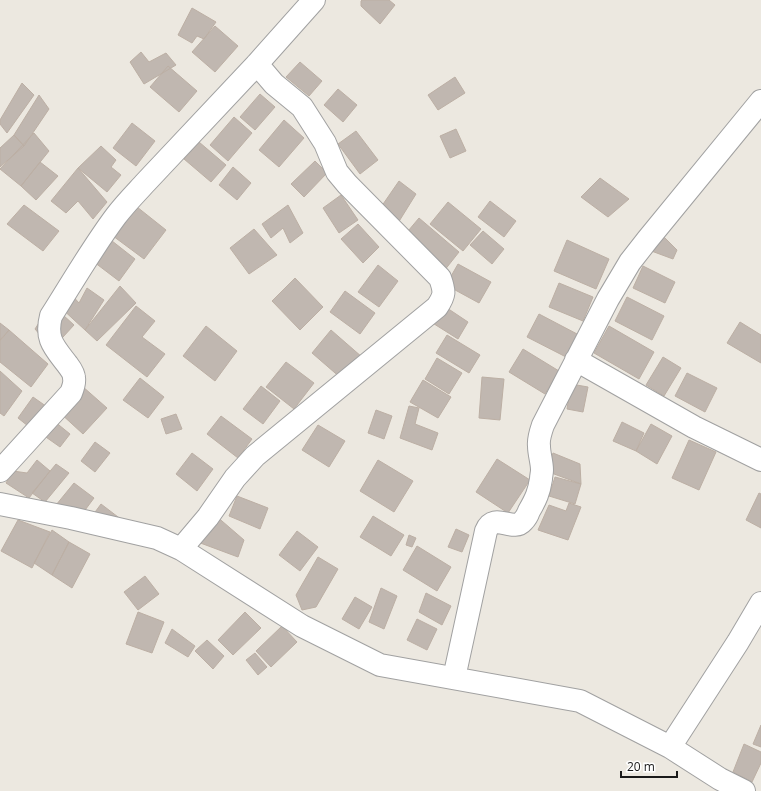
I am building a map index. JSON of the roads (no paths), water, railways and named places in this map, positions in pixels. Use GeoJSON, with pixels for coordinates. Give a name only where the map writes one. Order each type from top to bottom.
{"type":"FeatureCollection","features":[{"type":"Feature","properties":{"kind":"street"},"geometry":{"type":"LineString","coordinates":[[0,471],[71,393],[74,384],[74,377],[72,371],[53,345],[50,338],[49,322],[51,316],[94,248],[117,215],[142,186],[257,64],[314,0]]}},
{"type":"Feature","properties":{"kind":"street"},"geometry":{"type":"LineString","coordinates":[[181,549],[208,517],[235,478],[255,456],[437,307],[442,299],[444,290],[440,278],[337,172],[325,143],[302,107],[274,84],[257,64]]}},
{"type":"Feature","properties":{"kind":"street"},"geometry":{"type":"LineString","coordinates":[[454,678],[486,531],[490,524],[494,522],[515,524],[521,523],[535,500],[540,486],[542,470],[538,445],[540,434],[547,415],[608,298],[630,262],[761,102]]}},
{"type":"Feature","properties":{"kind":"street"},"geometry":{"type":"LineString","coordinates":[[576,360],[694,426],[761,460]]}},
{"type":"Feature","properties":{"kind":"street"},"geometry":{"type":"LineString","coordinates":[[0,504],[157,538],[181,549],[302,626],[380,665],[580,701],[670,747],[720,779],[744,791]]}},
{"type":"Feature","properties":{"kind":"street"},"geometry":{"type":"LineString","coordinates":[[670,747],[738,642],[761,603]]}}]}
